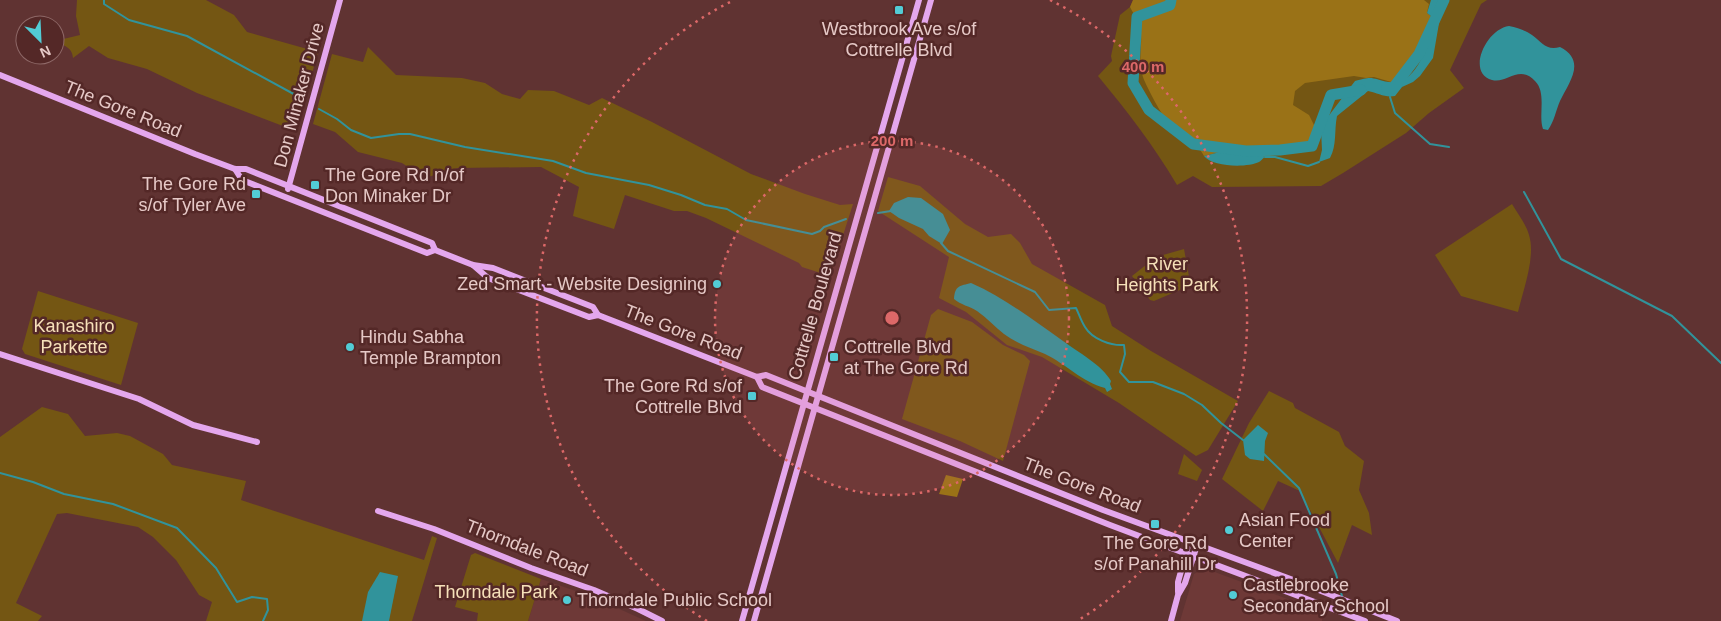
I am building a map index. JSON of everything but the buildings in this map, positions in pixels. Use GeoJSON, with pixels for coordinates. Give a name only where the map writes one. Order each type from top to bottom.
{"type":"FeatureCollection","features":[{"type":"Feature","properties":{"kind":"main road","name":"Don Minaker Drive"},"geometry":{"type":"LineString","coordinates":[[286,197],[340,0]]}},
{"type":"Feature","properties":{"kind":"main road","name":"Cottrelle Boulevard"},"geometry":{"type":"LineString","coordinates":[[742,621],[919,0]]}},
{"type":"Feature","properties":{"kind":"main road","name":"Cottrelle Boulevard"},"geometry":{"type":"LineString","coordinates":[[754,621],[931,0]]}},
{"type":"Feature","properties":{"kind":"main road","name":"The Gore Road"},"geometry":{"type":"LineString","coordinates":[[0,75],[235,169],[246,169],[432,243],[434,250]]}},
{"type":"Feature","properties":{"kind":"main road","name":"The Gore Road"},"geometry":{"type":"LineString","coordinates":[[235,169],[242,180],[427,253],[434,250],[473,265],[494,268],[593,307],[598,315],[757,377],[766,375],[1088,504],[1397,621]]}},
{"type":"Feature","properties":{"kind":"main road","name":"The Gore Road"},"geometry":{"type":"LineString","coordinates":[[473,265],[488,278],[589,318],[598,315]]}},
{"type":"Feature","properties":{"kind":"main road"},"geometry":{"type":"LineString","coordinates":[[0,354],[139,399],[192,424],[257,442]]}},
{"type":"Feature","properties":{"kind":"main road","name":"The Gore Road"},"geometry":{"type":"LineString","coordinates":[[757,377],[762,387],[1084,515],[1362,620]]}},
{"type":"Feature","properties":{"kind":"main road"},"geometry":{"type":"LineString","coordinates":[[975,472],[980,461]]}},
{"type":"Feature","properties":{"kind":"main road"},"geometry":{"type":"LineString","coordinates":[[1084,515],[1088,504]]}},
{"type":"Feature","properties":{"kind":"main road","name":"Thorndale Road"},"geometry":{"type":"LineString","coordinates":[[378,511],[594,590],[638,608],[662,621]]}},
{"type":"Feature","properties":{"kind":"main road"},"geometry":{"type":"LineString","coordinates":[[1171,621],[1188,542]]}},
{"type":"Feature","properties":{"kind":"main road"},"geometry":{"type":"LineString","coordinates":[[1178,595],[1185,583],[1197,545]]}},
{"type":"Feature","properties":{"kind":"shaded area"},"geometry":{"type":"Polygon","coordinates":[[[1133,0],[1424,0],[1429,4],[1427,13],[1431,16],[1415,56],[1401,80],[1391,82],[1374,77],[1354,76],[1305,83],[1295,91],[1293,105],[1309,115],[1320,137],[1317,145],[1265,157],[1259,153],[1220,152],[1204,156],[1196,145],[1178,134],[1168,123],[1145,82],[1140,64],[1140,32],[1130,7],[1133,0]]]}},
{"type":"Feature","properties":{"kind":"shaded area"},"geometry":{"type":"Polygon","coordinates":[[[946,475],[963,479],[957,497],[939,494],[946,475]]]}},
{"type":"Feature","properties":{"kind":"shaded area","name":"Castlebrooke Secondary School"},"geometry":{"type":"Polygon","coordinates":[[[1204,568],[1323,612],[1322,621],[1180,621],[1194,574],[1204,568]]]}},
{"type":"Feature","properties":{"kind":"shaded area","name":"Thorndale Public School"},"geometry":{"type":"Polygon","coordinates":[[[541,579],[593,597],[646,621],[528,621],[541,579]]]}},
{"type":"Feature","properties":{"kind":"green space"},"geometry":{"type":"Polygon","coordinates":[[[77,0],[206,0],[234,15],[247,32],[318,52],[296,131],[197,93],[147,69],[108,58],[89,46],[73,58],[71,51],[65,46],[65,39],[80,35],[76,16],[77,0]]]}},
{"type":"Feature","properties":{"kind":"green space"},"geometry":{"type":"Polygon","coordinates":[[[1133,0],[1487,0],[1481,4],[1450,70],[1464,88],[1429,113],[1406,133],[1321,186],[1212,187],[1193,176],[1177,185],[1140,129],[1098,76],[1112,61],[1111,56],[1120,15],[1130,7],[1133,0]]]}},
{"type":"Feature","properties":{"kind":"green space"},"geometry":{"type":"Polygon","coordinates":[[[368,47],[396,75],[462,78],[485,83],[502,94],[520,99],[528,90],[554,91],[589,105],[602,98],[751,174],[840,205],[853,204],[830,276],[802,267],[799,263],[706,218],[687,211],[674,211],[625,195],[614,229],[573,216],[579,187],[541,167],[457,168],[425,178],[402,163],[358,152],[335,132],[313,124],[332,54],[363,62],[368,47]]]}},
{"type":"Feature","properties":{"kind":"green space"},"geometry":{"type":"Polygon","coordinates":[[[888,177],[920,186],[965,224],[988,237],[1011,234],[1020,243],[1032,264],[1105,305],[1112,326],[1151,351],[1238,401],[1208,450],[1196,456],[1119,403],[1042,357],[1007,345],[966,312],[939,298],[949,257],[878,211],[888,177]]]}},
{"type":"Feature","properties":{"kind":"green space"},"geometry":{"type":"Polygon","coordinates":[[[1512,204],[1526,227],[1531,244],[1528,274],[1518,312],[1461,296],[1435,255],[1512,204]]]}},
{"type":"Feature","properties":{"kind":"green space","name":"River Heights Park"},"geometry":{"type":"Polygon","coordinates":[[[1184,249],[1190,282],[1189,286],[1154,301],[1150,300],[1132,276],[1156,257],[1184,249]]]}},
{"type":"Feature","properties":{"kind":"green space","name":"Kanashiro Parkette"},"geometry":{"type":"Polygon","coordinates":[[[38,291],[138,323],[121,385],[25,354],[22,349],[38,291]]]}},
{"type":"Feature","properties":{"kind":"green space"},"geometry":{"type":"Polygon","coordinates":[[[938,309],[972,322],[1003,345],[1024,355],[1030,361],[1003,461],[960,441],[902,419],[931,315],[938,309]]]}},
{"type":"Feature","properties":{"kind":"green space"},"geometry":{"type":"Polygon","coordinates":[[[1269,391],[1293,403],[1295,408],[1339,432],[1345,446],[1364,461],[1359,490],[1369,513],[1372,535],[1352,525],[1338,563],[1300,491],[1278,481],[1263,511],[1222,479],[1249,423],[1269,391]]]}},
{"type":"Feature","properties":{"kind":"green space"},"geometry":{"type":"Polygon","coordinates":[[[42,407],[68,414],[85,436],[117,433],[130,436],[163,454],[172,465],[246,481],[241,500],[424,560],[432,536],[437,538],[412,621],[206,621],[212,602],[199,595],[176,560],[153,537],[138,527],[67,513],[57,514],[16,603],[42,616],[38,621],[0,621],[0,437],[42,407]]]}},
{"type":"Feature","properties":{"kind":"green space"},"geometry":{"type":"Polygon","coordinates":[[[1184,454],[1202,470],[1197,481],[1178,474],[1184,454]]]}},
{"type":"Feature","properties":{"kind":"green space","name":"Thorndale Park"},"geometry":{"type":"Polygon","coordinates":[[[475,553],[541,579],[528,621],[477,621],[478,613],[455,607],[471,555],[475,553]]]}},
{"type":"Feature","properties":{"kind":"water"},"geometry":{"type":"Polygon","coordinates":[[[1431,0],[1446,0],[1442,6],[1433,58],[1420,76],[1402,87],[1395,96],[1385,96],[1368,91],[1337,116],[1332,153],[1330,158],[1319,162],[1322,150],[1321,130],[1327,118],[1355,81],[1373,78],[1389,82],[1399,81],[1414,71],[1420,62],[1434,24],[1431,16],[1427,13],[1431,0]]]}},
{"type":"Feature","properties":{"kind":"water"},"geometry":{"type":"Polygon","coordinates":[[[1509,26],[1527,32],[1548,47],[1560,47],[1573,59],[1574,72],[1548,130],[1543,129],[1541,92],[1535,81],[1524,74],[1492,80],[1484,76],[1480,69],[1482,51],[1487,43],[1493,35],[1509,26]]]}},
{"type":"Feature","properties":{"kind":"water"},"geometry":{"type":"Polygon","coordinates":[[[1220,152],[1259,153],[1265,157],[1254,164],[1238,166],[1214,162],[1204,156],[1220,152]]]}},
{"type":"Feature","properties":{"kind":"water"},"geometry":{"type":"Polygon","coordinates":[[[908,197],[921,198],[943,214],[950,230],[942,244],[929,236],[923,229],[899,218],[889,211],[894,203],[908,197]]]}},
{"type":"Feature","properties":{"kind":"water"},"geometry":{"type":"Polygon","coordinates":[[[971,283],[1007,302],[1089,359],[1107,375],[1111,381],[1112,389],[1107,392],[1105,388],[1089,382],[1053,358],[1014,340],[977,311],[954,299],[957,289],[971,283]]]}},
{"type":"Feature","properties":{"kind":"water"},"geometry":{"type":"Polygon","coordinates":[[[1258,425],[1268,433],[1265,441],[1264,461],[1250,459],[1245,455],[1243,440],[1258,425]]]}},
{"type":"Feature","properties":{"kind":"water"},"geometry":{"type":"Polygon","coordinates":[[[380,572],[398,576],[389,621],[362,621],[368,592],[380,572]]]}},
{"type":"Feature","properties":{"kind":"waterway"},"geometry":{"type":"LineString","coordinates":[[104,0],[104,4],[129,20],[187,36],[301,98]]}},
{"type":"Feature","properties":{"kind":"waterway"},"geometry":{"type":"LineString","coordinates":[[1171,0],[1170,5],[1137,17],[1133,83],[1149,110],[1193,144],[1246,151],[1280,150],[1312,146],[1331,95],[1361,90]]}},
{"type":"Feature","properties":{"kind":"waterway"},"geometry":{"type":"LineString","coordinates":[[1387,88],[1393,88],[1419,54],[1444,0]]}},
{"type":"Feature","properties":{"kind":"waterway"},"geometry":{"type":"LineString","coordinates":[[1390,97],[1395,113],[1430,144],[1449,147]]}},
{"type":"Feature","properties":{"kind":"waterway"},"geometry":{"type":"LineString","coordinates":[[319,109],[337,119],[351,130],[371,138],[410,134],[465,147],[553,161],[586,173],[649,185],[705,205],[727,209],[746,220],[812,234],[824,227],[846,219]]}},
{"type":"Feature","properties":{"kind":"waterway"},"geometry":{"type":"LineString","coordinates":[[1265,157],[1275,157],[1308,166],[1319,162]]}},
{"type":"Feature","properties":{"kind":"waterway"},"geometry":{"type":"LineString","coordinates":[[1524,192],[1561,259],[1672,316],[1721,363]]}},
{"type":"Feature","properties":{"kind":"waterway"},"geometry":{"type":"LineString","coordinates":[[878,213],[891,211]]}},
{"type":"Feature","properties":{"kind":"waterway"},"geometry":{"type":"LineString","coordinates":[[941,243],[948,251],[1035,292],[1049,310],[1076,308],[1084,325],[1092,335],[1108,343],[1124,345],[1125,354],[1120,372],[1129,382],[1153,382],[1184,394],[1202,405],[1243,440]]}},
{"type":"Feature","properties":{"kind":"waterway"},"geometry":{"type":"LineString","coordinates":[[1264,454],[1299,488],[1336,574],[1342,596]]}},
{"type":"Feature","properties":{"kind":"waterway"},"geometry":{"type":"LineString","coordinates":[[0,473],[33,482],[64,494],[113,504],[177,528],[216,568],[237,602],[252,597],[267,599],[268,610],[263,621]]}},
{"type":"Feature","properties":{"kind":"place","name":"Westbrook Ave s/of Cottrelle Blvd"},"geometry":{"type":"Point","coordinates":[899,10]}},
{"type":"Feature","properties":{"kind":"place","name":"The Gore Rd n/of Don Minaker Dr"},"geometry":{"type":"Point","coordinates":[315,185]}},
{"type":"Feature","properties":{"kind":"place","name":"The Gore Rd s/of Tyler Ave"},"geometry":{"type":"Point","coordinates":[256,194]}},
{"type":"Feature","properties":{"kind":"place","name":"Zed Smart - Website Designing"},"geometry":{"type":"Point","coordinates":[717,284]}},
{"type":"Feature","properties":{"kind":"place","name":"Hindu Sabha Temple Brampton"},"geometry":{"type":"Point","coordinates":[350,347]}},
{"type":"Feature","properties":{"kind":"place","name":"Cottrelle Blvd at The Gore Rd"},"geometry":{"type":"Point","coordinates":[834,357]}},
{"type":"Feature","properties":{"kind":"place","name":"The Gore Rd s/of Cottrelle Blvd"},"geometry":{"type":"Point","coordinates":[752,396]}},
{"type":"Feature","properties":{"kind":"place","name":"The Gore Rd s/of Panahill Dr"},"geometry":{"type":"Point","coordinates":[1155,524]}},
{"type":"Feature","properties":{"kind":"place","name":"Asian Food Center"},"geometry":{"type":"Point","coordinates":[1229,530]}},
{"type":"Feature","properties":{"kind":"place","name":"Castlebrooke Secondary School"},"geometry":{"type":"Point","coordinates":[1233,595]}},
{"type":"Feature","properties":{"kind":"place","name":"Thorndale Public School"},"geometry":{"type":"Point","coordinates":[567,600]}}]}
